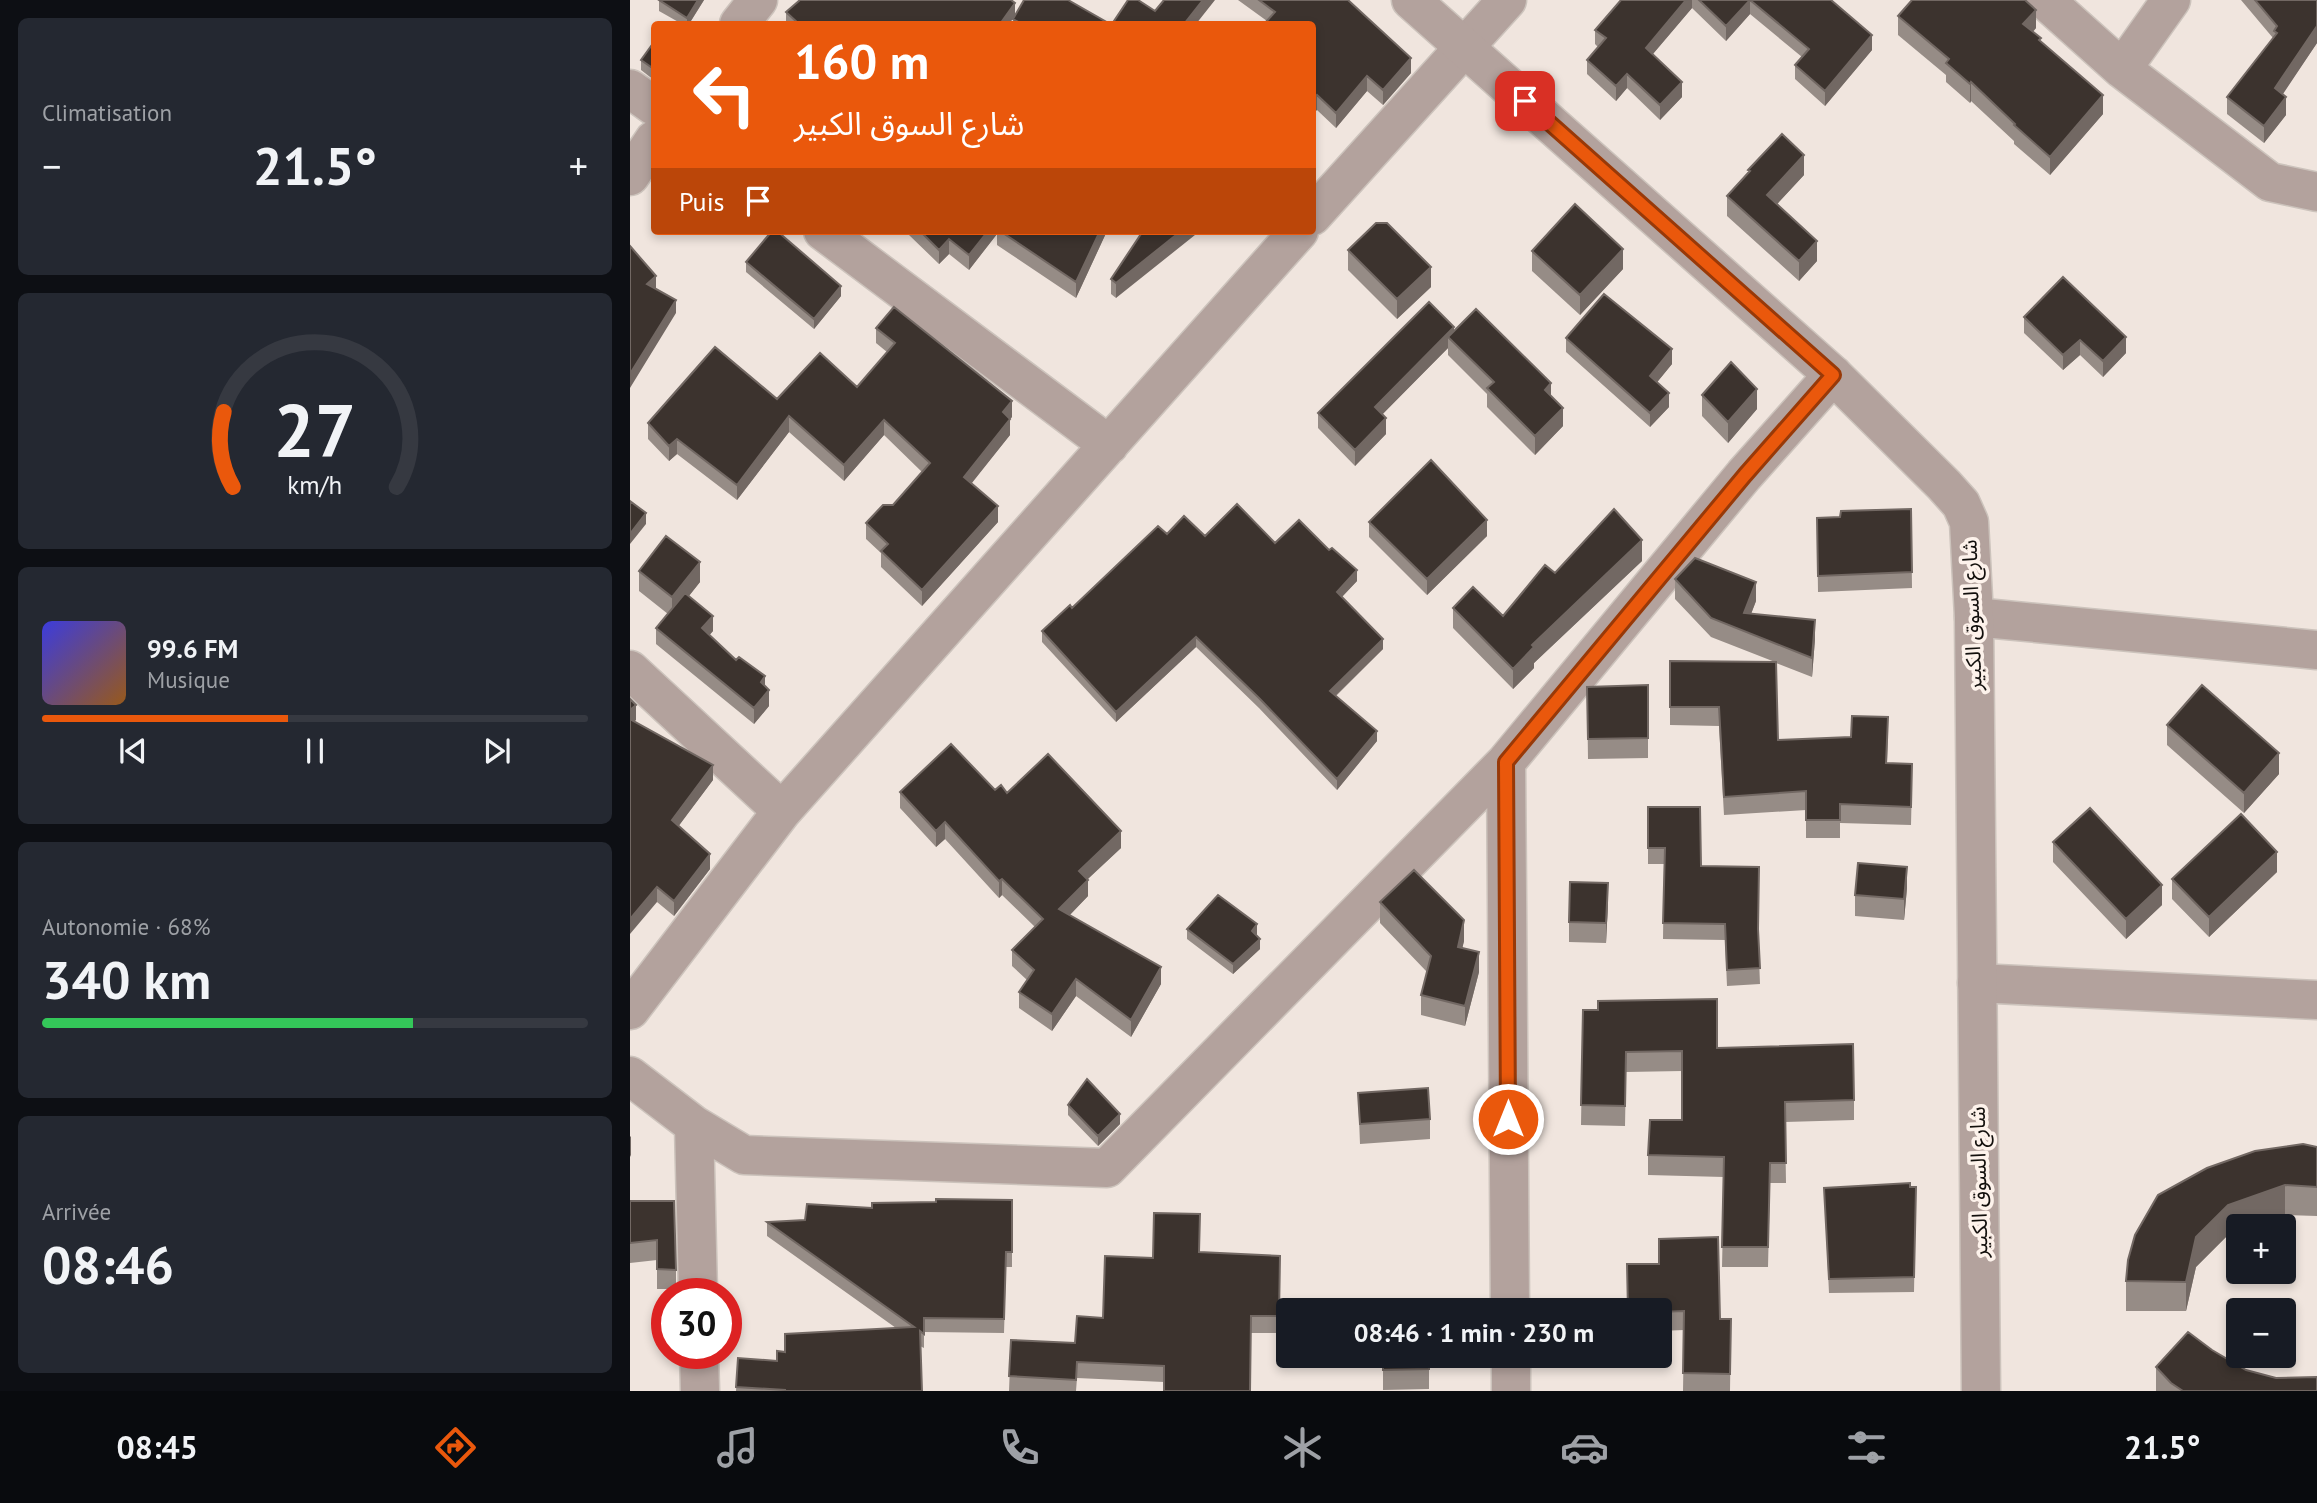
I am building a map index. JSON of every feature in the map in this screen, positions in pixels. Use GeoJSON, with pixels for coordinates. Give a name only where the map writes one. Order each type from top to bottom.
{"type":"FeatureCollection","features":[{"type":"Feature","properties":{"kind":"street"},"geometry":{"type":"LineString","coordinates":[[741,21],[758,0]]}},
{"type":"Feature","properties":{"kind":"street","name":"شارع السوق الكبير"},"geometry":{"type":"LineString","coordinates":[[1411,0],[1833,375],[1961,504],[1969,522],[1974,617],[1981,1391]]}},
{"type":"Feature","properties":{"kind":"street"},"geometry":{"type":"LineString","coordinates":[[1316,212],[1507,0]]}},
{"type":"Feature","properties":{"kind":"street"},"geometry":{"type":"LineString","coordinates":[[2045,0],[2122,69],[2270,182],[2317,192]]}},
{"type":"Feature","properties":{"kind":"street"},"geometry":{"type":"LineString","coordinates":[[2122,69],[2171,0]]}},
{"type":"Feature","properties":{"kind":"street"},"geometry":{"type":"LineString","coordinates":[[630,89],[651,104]]}},
{"type":"Feature","properties":{"kind":"street"},"geometry":{"type":"LineString","coordinates":[[630,176],[651,144]]}},
{"type":"Feature","properties":{"kind":"street"},"geometry":{"type":"LineString","coordinates":[[828,235],[1109,445]]}},
{"type":"Feature","properties":{"kind":"street"},"geometry":{"type":"LineString","coordinates":[[630,1010],[782,811],[1295,235]]}},
{"type":"Feature","properties":{"kind":"street"},"geometry":{"type":"LineString","coordinates":[[630,1076],[694,1125],[744,1155],[1107,1168],[1506,762],[1745,475],[1833,375]]}},
{"type":"Feature","properties":{"kind":"street"},"geometry":{"type":"LineString","coordinates":[[1974,617],[2317,650]]}},
{"type":"Feature","properties":{"kind":"street"},"geometry":{"type":"LineString","coordinates":[[630,670],[782,811]]}},
{"type":"Feature","properties":{"kind":"street"},"geometry":{"type":"LineString","coordinates":[[1506,762],[1510,1298]]}},
{"type":"Feature","properties":{"kind":"street"},"geometry":{"type":"LineString","coordinates":[[1977,983],[2317,1000]]}},
{"type":"Feature","properties":{"kind":"street"},"geometry":{"type":"LineString","coordinates":[[694,1125],[698,1278]]}},
{"type":"Feature","properties":{"kind":"street"},"geometry":{"type":"LineString","coordinates":[[1511,1368],[1511,1391]]}},
{"type":"Feature","properties":{"kind":"street"},"geometry":{"type":"LineString","coordinates":[[699,1369],[700,1391]]}},
{"type":"Feature","properties":{"kind":"building"},"geometry":{"type":"Polygon","coordinates":[[[659,0],[698,0],[687,18],[659,0]]]}},
{"type":"Feature","properties":{"kind":"building"},"geometry":{"type":"Polygon","coordinates":[[[800,0],[1011,0],[1015,3],[1002,21],[796,21],[786,12],[800,0]]]}},
{"type":"Feature","properties":{"kind":"building"},"geometry":{"type":"Polygon","coordinates":[[[1024,0],[1068,0],[1105,21],[1017,21],[1013,19],[1024,0]]]}},
{"type":"Feature","properties":{"kind":"building"},"geometry":{"type":"Polygon","coordinates":[[[1128,0],[1138,0],[1155,11],[1164,0],[1203,0],[1186,21],[1114,21],[1128,0]]]}},
{"type":"Feature","properties":{"kind":"building"},"geometry":{"type":"Polygon","coordinates":[[[1259,0],[1348,0],[1411,58],[1383,90],[1367,76],[1336,113],[1316,96],[1316,21],[1267,21],[1275,12],[1259,0]]]}},
{"type":"Feature","properties":{"kind":"building"},"geometry":{"type":"Polygon","coordinates":[[[1621,0],[1686,0],[1646,48],[1682,82],[1660,105],[1627,74],[1616,86],[1587,60],[1606,38],[1595,30],[1621,0]]]}},
{"type":"Feature","properties":{"kind":"building"},"geometry":{"type":"Polygon","coordinates":[[[1699,0],[1750,0],[1726,26],[1699,0]]]}},
{"type":"Feature","properties":{"kind":"building"},"geometry":{"type":"Polygon","coordinates":[[[1750,0],[1831,0],[1872,35],[1825,91],[1795,65],[1809,49],[1750,0]]]}},
{"type":"Feature","properties":{"kind":"building"},"geometry":{"type":"Polygon","coordinates":[[[1912,0],[2025,0],[2036,10],[2023,24],[2103,95],[2050,157],[1971,82],[1970,84],[1946,63],[1949,59],[1898,16],[1912,0]]]}},
{"type":"Feature","properties":{"kind":"building"},"geometry":{"type":"Polygon","coordinates":[[[2255,0],[2317,0],[2317,26],[2275,88],[2286,97],[2264,126],[2227,97],[2277,33],[2274,31],[2277,26],[2255,0]]]}},
{"type":"Feature","properties":{"kind":"building"},"geometry":{"type":"Polygon","coordinates":[[[651,46],[651,67],[641,60],[651,46]]]}},
{"type":"Feature","properties":{"kind":"building"},"geometry":{"type":"Polygon","coordinates":[[[1782,134],[1804,155],[1767,195],[1817,241],[1799,261],[1727,196],[1782,134]]]}},
{"type":"Feature","properties":{"kind":"building"},"geometry":{"type":"Polygon","coordinates":[[[1575,204],[1623,249],[1580,295],[1532,251],[1575,204]]]}},
{"type":"Feature","properties":{"kind":"building"},"geometry":{"type":"Polygon","coordinates":[[[1376,223],[1387,223],[1431,267],[1397,299],[1348,250],[1376,223]]]}},
{"type":"Feature","properties":{"kind":"building"},"geometry":{"type":"Polygon","coordinates":[[[769,235],[782,235],[841,286],[814,319],[746,262],[769,235]]]}},
{"type":"Feature","properties":{"kind":"building"},"geometry":{"type":"Polygon","coordinates":[[[924,235],[985,235],[969,255],[949,239],[939,250],[924,235]]]}},
{"type":"Feature","properties":{"kind":"building"},"geometry":{"type":"Polygon","coordinates":[[[1006,235],[1098,235],[1076,282],[1006,235]]]}},
{"type":"Feature","properties":{"kind":"building"},"geometry":{"type":"Polygon","coordinates":[[[1140,235],[1176,235],[1116,283],[1111,279],[1140,235]]]}},
{"type":"Feature","properties":{"kind":"building"},"geometry":{"type":"Polygon","coordinates":[[[630,246],[656,276],[647,284],[676,300],[630,374],[630,246]]]}},
{"type":"Feature","properties":{"kind":"building"},"geometry":{"type":"Polygon","coordinates":[[[2063,277],[2126,337],[2103,361],[2080,340],[2063,355],[2024,317],[2063,277]]]}},
{"type":"Feature","properties":{"kind":"building"},"geometry":{"type":"Polygon","coordinates":[[[1604,294],[1672,349],[1650,376],[1669,393],[1650,413],[1566,338],[1604,294]]]}},
{"type":"Feature","properties":{"kind":"building"},"geometry":{"type":"Polygon","coordinates":[[[1429,302],[1454,327],[1375,407],[1386,418],[1355,450],[1318,413],[1429,302]]]}},
{"type":"Feature","properties":{"kind":"building"},"geometry":{"type":"Polygon","coordinates":[[[894,307],[1012,401],[1003,412],[1010,419],[964,477],[998,506],[922,590],[881,551],[888,544],[866,523],[883,505],[893,505],[930,463],[884,420],[844,465],[789,416],[737,485],[677,439],[669,446],[648,423],[715,347],[777,399],[820,353],[857,387],[895,343],[876,328],[894,307]]]}},
{"type":"Feature","properties":{"kind":"building"},"geometry":{"type":"Polygon","coordinates":[[[1476,309],[1551,383],[1545,390],[1563,408],[1535,436],[1487,388],[1494,382],[1448,337],[1476,309]]]}},
{"type":"Feature","properties":{"kind":"building"},"geometry":{"type":"Polygon","coordinates":[[[1731,362],[1757,389],[1728,422],[1702,395],[1731,362]]]}},
{"type":"Feature","properties":{"kind":"building"},"geometry":{"type":"Polygon","coordinates":[[[1431,460],[1487,520],[1427,579],[1369,522],[1431,460]]]}},
{"type":"Feature","properties":{"kind":"building"},"geometry":{"type":"Polygon","coordinates":[[[630,501],[646,513],[630,534],[630,501]]]}},
{"type":"Feature","properties":{"kind":"building"},"geometry":{"type":"Polygon","coordinates":[[[1237,504],[1275,543],[1299,520],[1329,550],[1332,548],[1357,570],[1337,592],[1383,639],[1330,691],[1377,731],[1337,779],[1196,637],[1116,712],[1042,631],[1070,605],[1072,608],[1158,526],[1167,534],[1184,516],[1205,536],[1237,504]]]}},
{"type":"Feature","properties":{"kind":"building"},"geometry":{"type":"Polygon","coordinates":[[[1614,509],[1642,540],[1532,645],[1534,647],[1513,669],[1453,608],[1473,587],[1503,616],[1545,565],[1555,573],[1614,509]]]}},
{"type":"Feature","properties":{"kind":"building"},"geometry":{"type":"Polygon","coordinates":[[[1911,509],[1912,572],[1818,576],[1817,518],[1840,517],[1841,511],[1911,509]]]}},
{"type":"Feature","properties":{"kind":"building"},"geometry":{"type":"Polygon","coordinates":[[[666,536],[700,562],[672,597],[639,571],[666,536]]]}},
{"type":"Feature","properties":{"kind":"building"},"geometry":{"type":"Polygon","coordinates":[[[1695,558],[1756,582],[1744,613],[1815,620],[1812,658],[1711,618],[1675,579],[1695,558]]]}},
{"type":"Feature","properties":{"kind":"building"},"geometry":{"type":"Polygon","coordinates":[[[685,593],[713,616],[702,628],[736,660],[739,657],[765,676],[761,682],[769,690],[754,708],[656,628],[685,593]]]}},
{"type":"Feature","properties":{"kind":"building"},"geometry":{"type":"Polygon","coordinates":[[[1670,661],[1776,662],[1778,740],[1851,737],[1852,716],[1888,717],[1886,763],[1912,764],[1911,807],[1840,804],[1840,820],[1806,820],[1806,791],[1724,797],[1719,707],[1670,707],[1670,661]]]}},
{"type":"Feature","properties":{"kind":"building"},"geometry":{"type":"Polygon","coordinates":[[[1648,685],[1648,738],[1588,739],[1587,687],[1648,685]]]}},
{"type":"Feature","properties":{"kind":"building"},"geometry":{"type":"Polygon","coordinates":[[[2202,685],[2279,753],[2244,793],[2167,725],[2202,685]]]}},
{"type":"Feature","properties":{"kind":"building"},"geometry":{"type":"Polygon","coordinates":[[[630,699],[636,705],[630,710],[630,699]]]}},
{"type":"Feature","properties":{"kind":"building"},"geometry":{"type":"Polygon","coordinates":[[[630,719],[713,765],[672,820],[710,854],[674,901],[657,887],[630,919],[630,719]]]}},
{"type":"Feature","properties":{"kind":"building"},"geometry":{"type":"Polygon","coordinates":[[[951,744],[995,790],[1001,785],[1007,793],[1048,754],[1121,831],[1079,871],[1088,880],[1059,909],[1161,967],[1131,1020],[1076,979],[1052,1014],[1019,992],[1034,970],[1012,950],[1043,919],[1002,879],[999,881],[945,822],[936,831],[900,792],[951,744]]]}},
{"type":"Feature","properties":{"kind":"building"},"geometry":{"type":"Polygon","coordinates":[[[1648,807],[1700,807],[1701,866],[1759,867],[1760,968],[1727,970],[1725,924],[1663,923],[1665,848],[1648,848],[1648,807]]]}},
{"type":"Feature","properties":{"kind":"building"},"geometry":{"type":"Polygon","coordinates":[[[2090,808],[2162,885],[2126,919],[2053,842],[2090,808]]]}},
{"type":"Feature","properties":{"kind":"building"},"geometry":{"type":"Polygon","coordinates":[[[2241,814],[2277,852],[2209,917],[2172,879],[2241,814]]]}},
{"type":"Feature","properties":{"kind":"building"},"geometry":{"type":"Polygon","coordinates":[[[1858,863],[1907,867],[1904,899],[1855,895],[1858,863]]]}},
{"type":"Feature","properties":{"kind":"building"},"geometry":{"type":"Polygon","coordinates":[[[1414,870],[1464,920],[1458,947],[1479,952],[1465,1006],[1421,995],[1431,956],[1380,902],[1414,870]]]}},
{"type":"Feature","properties":{"kind":"building"},"geometry":{"type":"Polygon","coordinates":[[[1570,882],[1608,883],[1606,923],[1569,922],[1570,882]]]}},
{"type":"Feature","properties":{"kind":"building"},"geometry":{"type":"Polygon","coordinates":[[[1218,895],[1257,924],[1252,931],[1260,939],[1233,964],[1187,929],[1218,895]]]}},
{"type":"Feature","properties":{"kind":"building"},"geometry":{"type":"Polygon","coordinates":[[[1717,999],[1717,1048],[1853,1044],[1854,1100],[1785,1102],[1786,1163],[1770,1163],[1768,1247],[1722,1247],[1724,1157],[1648,1155],[1650,1120],[1682,1120],[1682,1051],[1626,1052],[1625,1106],[1581,1105],[1583,1010],[1598,1010],[1598,1001],[1717,999]]]}},
{"type":"Feature","properties":{"kind":"building"},"geometry":{"type":"Polygon","coordinates":[[[1087,1079],[1120,1114],[1098,1136],[1068,1105],[1087,1079]]]}},
{"type":"Feature","properties":{"kind":"building"},"geometry":{"type":"Polygon","coordinates":[[[1428,1088],[1430,1119],[1360,1124],[1358,1093],[1428,1088]]]}},
{"type":"Feature","properties":{"kind":"building"},"geometry":{"type":"Polygon","coordinates":[[[2303,1144],[2317,1147],[2317,1187],[2285,1185],[2228,1205],[2196,1237],[2186,1282],[2126,1281],[2135,1235],[2158,1195],[2207,1168],[2255,1151],[2303,1144]]]}},
{"type":"Feature","properties":{"kind":"building"},"geometry":{"type":"Polygon","coordinates":[[[1910,1183],[1910,1187],[1916,1187],[1914,1277],[1829,1279],[1824,1188],[1910,1183]]]}},
{"type":"Feature","properties":{"kind":"building"},"geometry":{"type":"Polygon","coordinates":[[[936,1199],[1012,1200],[1012,1252],[1006,1252],[1004,1319],[924,1318],[924,1334],[920,1331],[922,1391],[785,1391],[736,1387],[737,1369],[742,1369],[742,1358],[777,1361],[777,1351],[785,1352],[785,1334],[914,1327],[767,1222],[805,1220],[807,1204],[872,1208],[872,1203],[936,1202],[936,1199]]]}},
{"type":"Feature","properties":{"kind":"building"},"geometry":{"type":"Polygon","coordinates":[[[630,1201],[674,1201],[676,1270],[657,1269],[657,1240],[630,1243],[630,1201]]]}},
{"type":"Feature","properties":{"kind":"building"},"geometry":{"type":"Polygon","coordinates":[[[1154,1213],[1200,1214],[1199,1252],[1280,1256],[1276,1316],[1251,1316],[1250,1391],[1164,1391],[1164,1366],[1077,1362],[1076,1380],[1009,1376],[1011,1340],[1075,1343],[1077,1316],[1103,1318],[1105,1256],[1153,1258],[1154,1213]]]}},
{"type":"Feature","properties":{"kind":"building"},"geometry":{"type":"Polygon","coordinates":[[[1718,1237],[1720,1319],[1731,1319],[1730,1374],[1683,1373],[1684,1311],[1672,1311],[1672,1298],[1628,1298],[1627,1264],[1659,1264],[1659,1239],[1718,1237]]]}},
{"type":"Feature","properties":{"kind":"building"},"geometry":{"type":"Polygon","coordinates":[[[2188,1332],[2226,1358],[2226,1368],[2243,1368],[2276,1378],[2317,1377],[2317,1391],[2183,1391],[2156,1367],[2188,1332]]]}},
{"type":"Feature","properties":{"kind":"building"},"geometry":{"type":"Polygon","coordinates":[[[1383,1368],[1429,1368],[1429,1369],[1383,1368]]]}},
{"type":"Feature","properties":{"kind":"route"},"geometry":{"type":"LineString","coordinates":[[1508,1119],[1506,762],[1745,475],[1833,375],[1525,101]]}}]}
